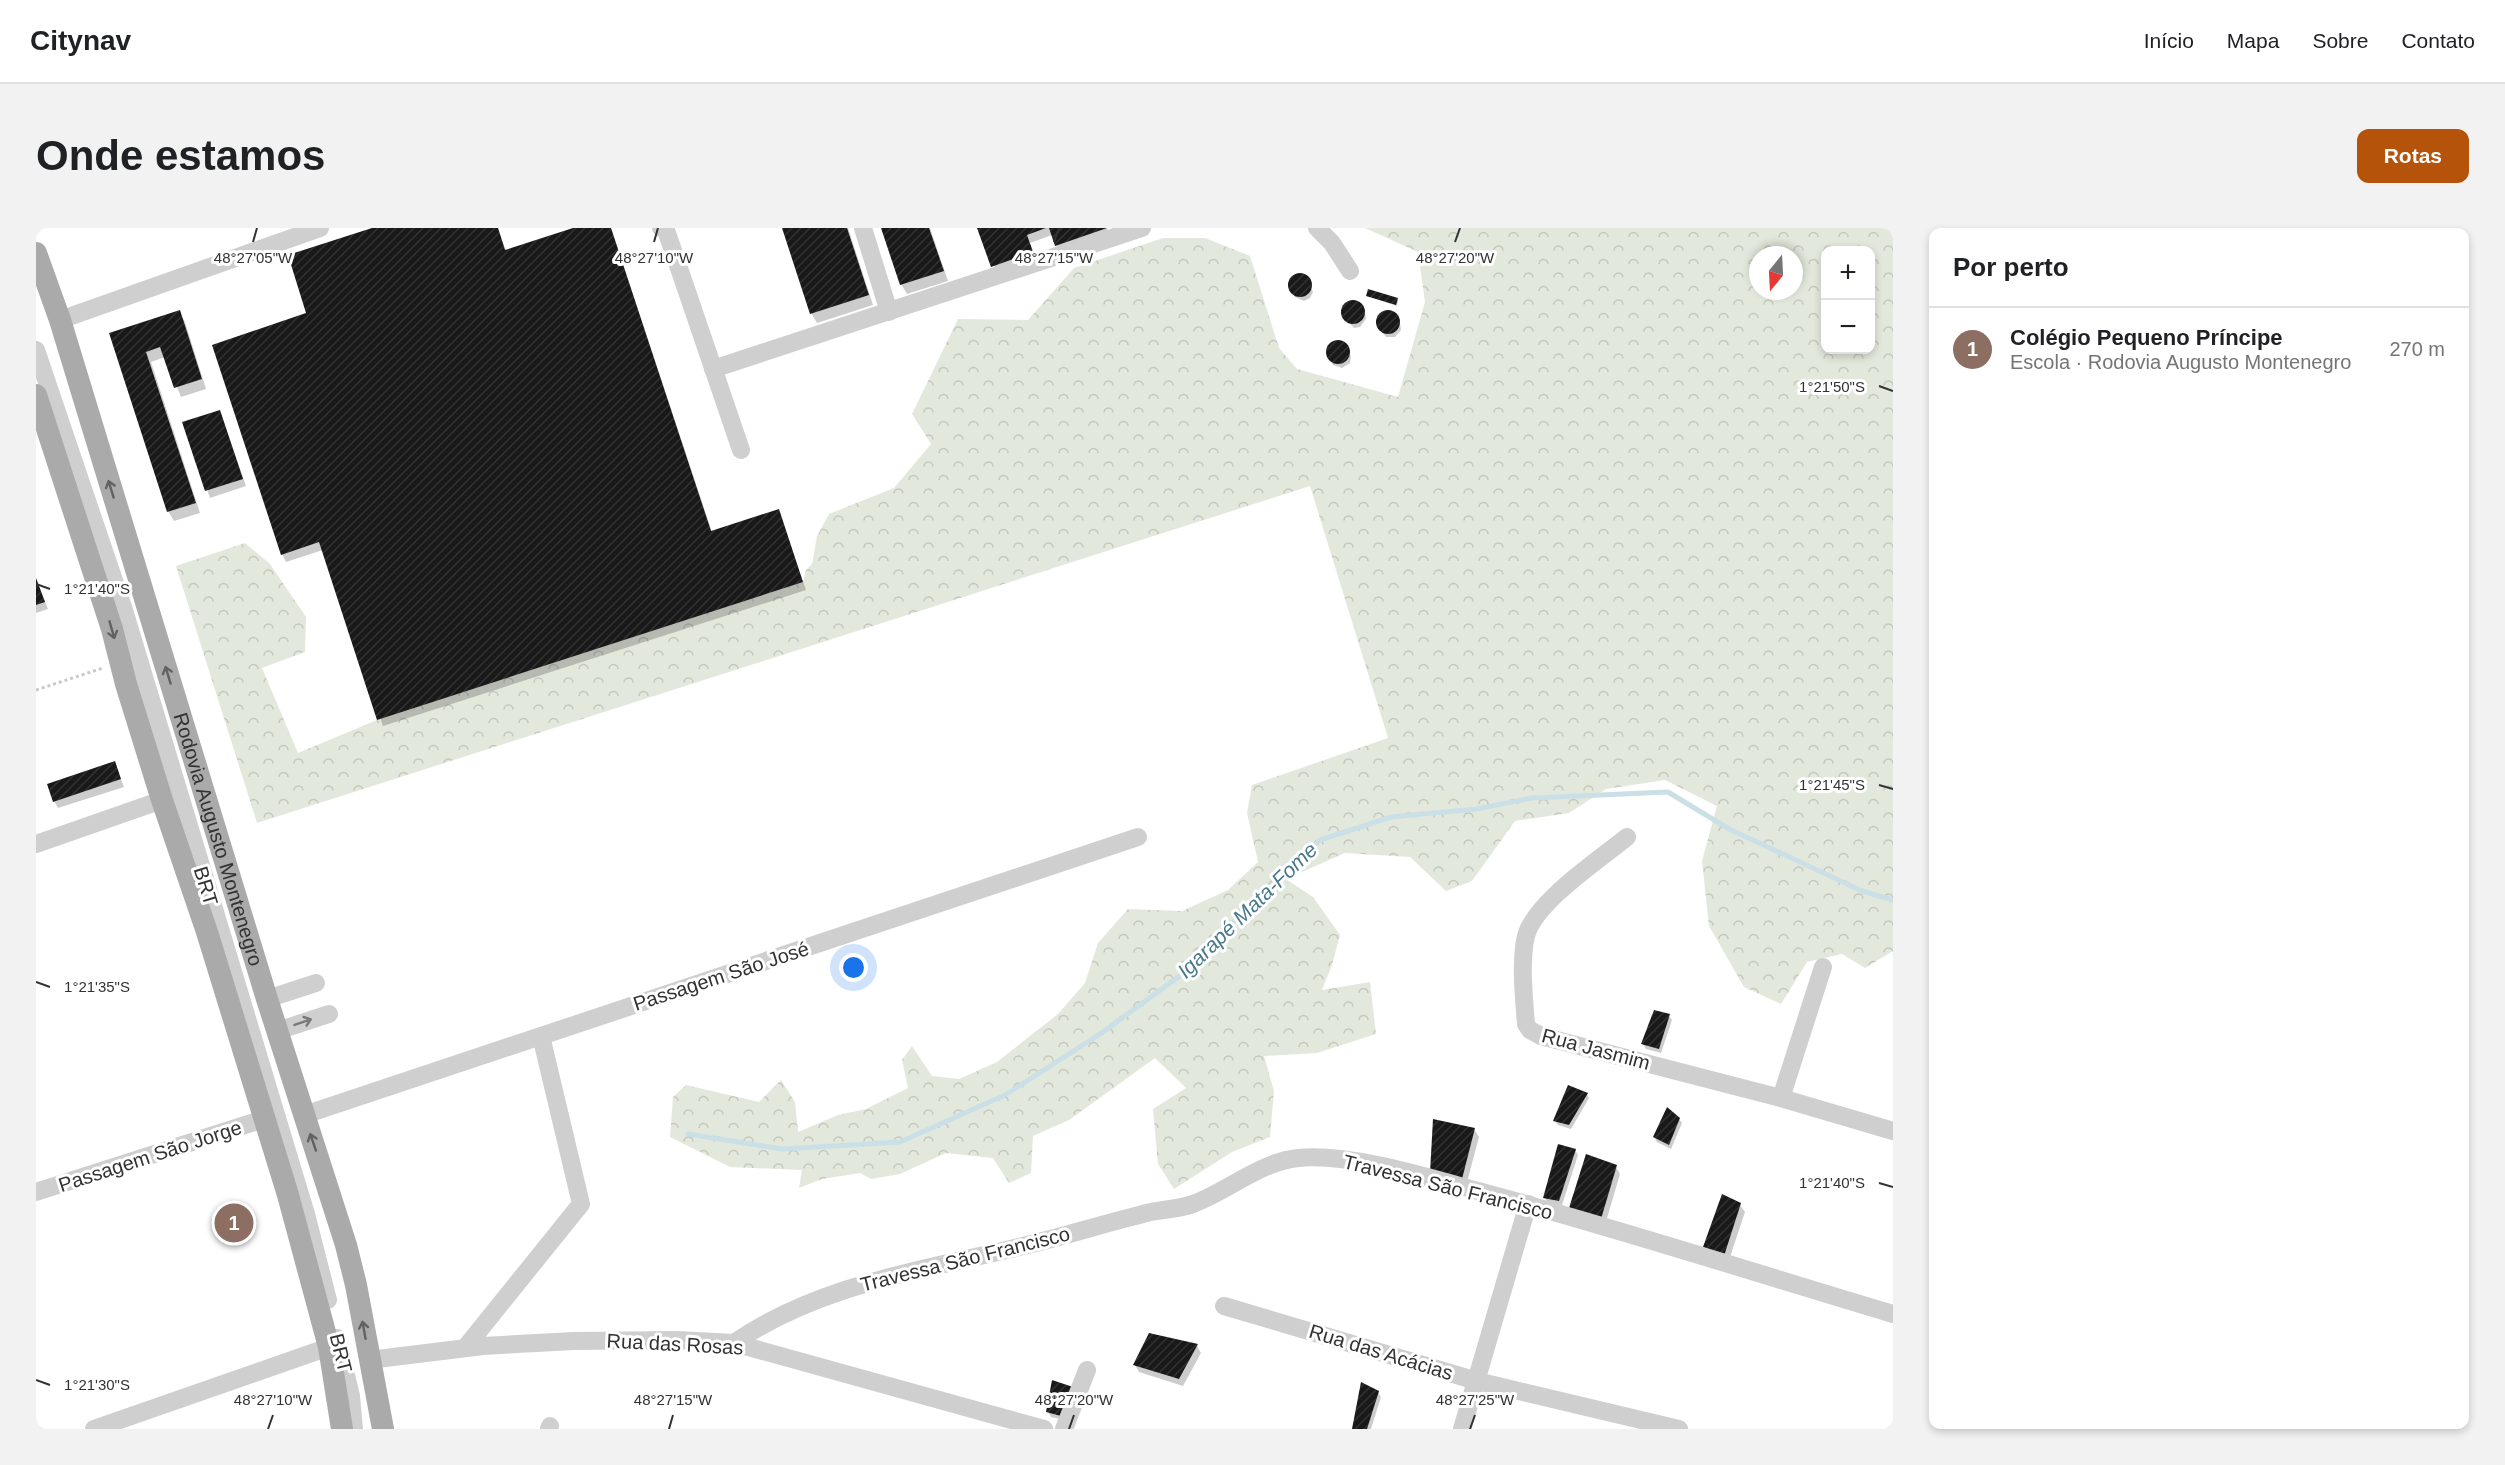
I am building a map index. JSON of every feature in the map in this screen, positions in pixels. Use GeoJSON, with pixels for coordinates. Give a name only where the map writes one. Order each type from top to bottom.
{"type":"FeatureCollection","features":[{"type":"Feature","properties":{"kind":"main road","name":"Rodovia Augusto Montenegro"},"geometry":{"type":"LineString","coordinates":[[36,253],[60,320],[267,999],[346,1245],[356,1285],[383,1429]]}},
{"type":"Feature","properties":{"kind":"main road","name":"Rodovia Augusto Montenegro"},"geometry":{"type":"LineString","coordinates":[[38,408],[112,629],[126,684],[162,800],[207,932],[288,1195],[328,1347],[342,1429]]}},
{"type":"Feature","properties":{"kind":"street"},"geometry":{"type":"LineString","coordinates":[[60,320],[320,228]]}},
{"type":"Feature","properties":{"kind":"street"},"geometry":{"type":"LineString","coordinates":[[661,228],[666,230],[741,450]]}},
{"type":"Feature","properties":{"kind":"street"},"geometry":{"type":"LineString","coordinates":[[863,228],[889,312]]}},
{"type":"Feature","properties":{"kind":"street"},"geometry":{"type":"LineString","coordinates":[[713,369],[1142,228]]}},
{"type":"Feature","properties":{"kind":"street"},"geometry":{"type":"LineString","coordinates":[[1317,228],[1332,243],[1350,271]]}},
{"type":"Feature","properties":{"kind":"street","name":"BRT"},"geometry":{"type":"LineString","coordinates":[[36,350],[124,610],[306,1214],[351,1396],[354,1429]]}},
{"type":"Feature","properties":{"kind":"street"},"geometry":{"type":"LineString","coordinates":[[36,844],[162,800]]}},
{"type":"Feature","properties":{"kind":"street","name":"Passagem São José"},"geometry":{"type":"LineString","coordinates":[[304,1114],[1138,837]]}},
{"type":"Feature","properties":{"kind":"street","name":"Rua Jasmim"},"geometry":{"type":"LineString","coordinates":[[1627,837],[1551,899],[1529,927],[1524,950],[1526,1024],[1530,1030],[1541,1036],[1781,1098],[1893,1131]]}},
{"type":"Feature","properties":{"kind":"street"},"geometry":{"type":"LineString","coordinates":[[1781,1098],[1823,967]]}},
{"type":"Feature","properties":{"kind":"street"},"geometry":{"type":"LineString","coordinates":[[267,999],[316,983]]}},
{"type":"Feature","properties":{"kind":"street"},"geometry":{"type":"LineString","coordinates":[[277,1031],[329,1014]]}},
{"type":"Feature","properties":{"kind":"street"},"geometry":{"type":"LineString","coordinates":[[465,1348],[581,1204],[541,1036]]}},
{"type":"Feature","properties":{"kind":"street","name":"Passagem São Jorge"},"geometry":{"type":"LineString","coordinates":[[36,1192],[264,1119]]}},
{"type":"Feature","properties":{"kind":"street","name":"Travessa São Francisco"},"geometry":{"type":"LineString","coordinates":[[734,1343],[777,1317],[853,1286],[1027,1245],[1153,1212],[1190,1206],[1276,1162],[1299,1158],[1332,1158],[1397,1170],[1528,1204],[1893,1314]]}},
{"type":"Feature","properties":{"kind":"street"},"geometry":{"type":"LineString","coordinates":[[1462,1429],[1528,1204]]}},
{"type":"Feature","properties":{"kind":"street","name":"Rua das Acácias"},"geometry":{"type":"LineString","coordinates":[[1224,1306],[1477,1381],[1679,1429]]}},
{"type":"Feature","properties":{"kind":"street","name":"Rua das Rosas"},"geometry":{"type":"LineString","coordinates":[[369,1360],[465,1348],[573,1341],[646,1340],[734,1343],[1044,1429]]}},
{"type":"Feature","properties":{"kind":"street"},"geometry":{"type":"LineString","coordinates":[[94,1429],[328,1347]]}},
{"type":"Feature","properties":{"kind":"street"},"geometry":{"type":"LineString","coordinates":[[1064,1429],[1087,1370]]}},
{"type":"Feature","properties":{"kind":"path"},"geometry":{"type":"LineString","coordinates":[[36,690],[90,672]]}},
{"type":"Feature","properties":{"kind":"green space"},"geometry":{"type":"Polygon","coordinates":[[[1365,228],[1893,228],[1893,951],[1865,968],[1842,954],[1807,962],[1781,1004],[1744,987],[1709,926],[1702,861],[1717,806],[1665,780],[1606,789],[1569,813],[1515,821],[1472,881],[1446,891],[1410,857],[1345,853],[1286,879],[1313,897],[1340,935],[1322,990],[1370,982],[1376,1034],[1317,1053],[1264,1056],[1274,1091],[1270,1137],[1232,1152],[1174,1189],[1158,1164],[1153,1109],[1186,1088],[1155,1058],[1069,1120],[1033,1136],[1031,1173],[1009,1183],[993,1158],[946,1153],[900,1174],[871,1179],[860,1173],[822,1179],[799,1188],[802,1170],[730,1167],[670,1137],[673,1097],[686,1085],[759,1102],[781,1080],[795,1102],[798,1132],[838,1115],[866,1109],[908,1088],[902,1060],[912,1046],[932,1076],[959,1079],[997,1062],[1058,1014],[1085,983],[1098,943],[1128,909],[1182,911],[1228,890],[1258,862],[1247,813],[1252,785],[1388,738],[1310,486],[257,823],[176,566],[245,543],[270,564],[306,617],[305,652],[262,668],[298,753],[377,720],[803,582],[806,570],[812,564],[817,536],[829,514],[894,488],[931,444],[912,414],[958,319],[1028,320],[1074,268],[1163,238],[1205,238],[1250,256],[1279,348],[1297,369],[1398,397],[1425,302],[1418,252],[1365,228]]]}},
{"type":"Feature","properties":{"kind":"building"},"geometry":{"type":"Polygon","coordinates":[[[372,228],[498,228],[505,250],[573,228],[611,228],[711,531],[779,509],[803,582],[377,720],[319,542],[281,555],[212,345],[306,313],[288,255],[372,228]]]}},
{"type":"Feature","properties":{"kind":"building"},"geometry":{"type":"Polygon","coordinates":[[[782,228],[847,228],[869,295],[810,314],[782,228]]]}},
{"type":"Feature","properties":{"kind":"building"},"geometry":{"type":"Polygon","coordinates":[[[881,228],[929,228],[944,271],[900,285],[881,228]]]}},
{"type":"Feature","properties":{"kind":"building"},"geometry":{"type":"Polygon","coordinates":[[[977,228],[1046,228],[1027,235],[1033,252],[991,267],[977,228]]]}},
{"type":"Feature","properties":{"kind":"building"},"geometry":{"type":"Polygon","coordinates":[[[1049,228],[1107,228],[1055,246],[1049,228]]]}},
{"type":"Feature","properties":{"kind":"building"},"geometry":{"type":"Polygon","coordinates":[[[1300,273],[1305,274],[1311,280],[1311,290],[1305,296],[1300,297],[1295,296],[1289,290],[1288,285],[1289,280],[1295,274],[1300,273]]]}},
{"type":"Feature","properties":{"kind":"building"},"geometry":{"type":"Polygon","coordinates":[[[1368,289],[1398,298],[1396,305],[1366,296],[1368,289]]]}},
{"type":"Feature","properties":{"kind":"building"},"geometry":{"type":"Polygon","coordinates":[[[1353,300],[1358,301],[1364,307],[1364,317],[1358,323],[1353,324],[1348,323],[1342,317],[1341,312],[1342,307],[1348,301],[1353,300]]]}},
{"type":"Feature","properties":{"kind":"building"},"geometry":{"type":"Polygon","coordinates":[[[180,310],[202,379],[174,388],[160,347],[146,352],[196,503],[167,512],[109,333],[180,310]]]}},
{"type":"Feature","properties":{"kind":"building"},"geometry":{"type":"Polygon","coordinates":[[[1388,310],[1393,311],[1399,317],[1399,327],[1393,333],[1388,334],[1383,333],[1377,327],[1376,322],[1377,317],[1383,311],[1388,310]]]}},
{"type":"Feature","properties":{"kind":"building"},"geometry":{"type":"Polygon","coordinates":[[[1338,340],[1343,341],[1349,347],[1349,357],[1343,363],[1338,364],[1333,363],[1327,357],[1326,352],[1327,347],[1333,341],[1338,340]]]}},
{"type":"Feature","properties":{"kind":"building"},"geometry":{"type":"Polygon","coordinates":[[[220,410],[243,479],[205,491],[182,422],[220,410]]]}},
{"type":"Feature","properties":{"kind":"building"},"geometry":{"type":"Polygon","coordinates":[[[36,578],[45,602],[36,605],[36,578]]]}},
{"type":"Feature","properties":{"kind":"building"},"geometry":{"type":"Polygon","coordinates":[[[115,761],[121,779],[53,802],[47,784],[115,761]]]}},
{"type":"Feature","properties":{"kind":"building"},"geometry":{"type":"Polygon","coordinates":[[[1654,1010],[1670,1014],[1659,1049],[1641,1044],[1654,1010]]]}},
{"type":"Feature","properties":{"kind":"building"},"geometry":{"type":"Polygon","coordinates":[[[1568,1085],[1588,1093],[1569,1125],[1553,1121],[1568,1085]]]}},
{"type":"Feature","properties":{"kind":"building"},"geometry":{"type":"Polygon","coordinates":[[[1667,1107],[1680,1118],[1669,1145],[1653,1137],[1667,1107]]]}},
{"type":"Feature","properties":{"kind":"building"},"geometry":{"type":"Polygon","coordinates":[[[1433,1119],[1475,1128],[1462,1179],[1430,1173],[1433,1119]]]}},
{"type":"Feature","properties":{"kind":"building"},"geometry":{"type":"Polygon","coordinates":[[[1558,1144],[1576,1149],[1559,1201],[1543,1198],[1558,1144]]]}},
{"type":"Feature","properties":{"kind":"building"},"geometry":{"type":"Polygon","coordinates":[[[1586,1154],[1617,1165],[1601,1219],[1569,1208],[1586,1154]]]}},
{"type":"Feature","properties":{"kind":"building"},"geometry":{"type":"Polygon","coordinates":[[[1722,1194],[1741,1203],[1724,1256],[1703,1247],[1722,1194]]]}},
{"type":"Feature","properties":{"kind":"building"},"geometry":{"type":"Polygon","coordinates":[[[1149,1333],[1198,1344],[1179,1379],[1133,1365],[1149,1333]]]}},
{"type":"Feature","properties":{"kind":"building"},"geometry":{"type":"Polygon","coordinates":[[[1052,1380],[1073,1387],[1061,1416],[1046,1412],[1052,1380]]]}},
{"type":"Feature","properties":{"kind":"building"},"geometry":{"type":"Polygon","coordinates":[[[1361,1382],[1379,1391],[1367,1429],[1352,1429],[1361,1382]]]}},
{"type":"Feature","properties":{"kind":"waterway","name":"Igarapé Mata-Fome"},"geometry":{"type":"LineString","coordinates":[[688,1134],[782,1149],[900,1142],[1005,1095],[1103,1032],[1185,972],[1243,912],[1320,840],[1391,817],[1476,809],[1532,798],[1668,792],[1729,829],[1862,891],[1893,900]]}},
{"type":"Feature","properties":{"kind":"place","name":"Colégio Pequeno Príncipe"},"geometry":{"type":"Point","coordinates":[234,1223]}}]}
